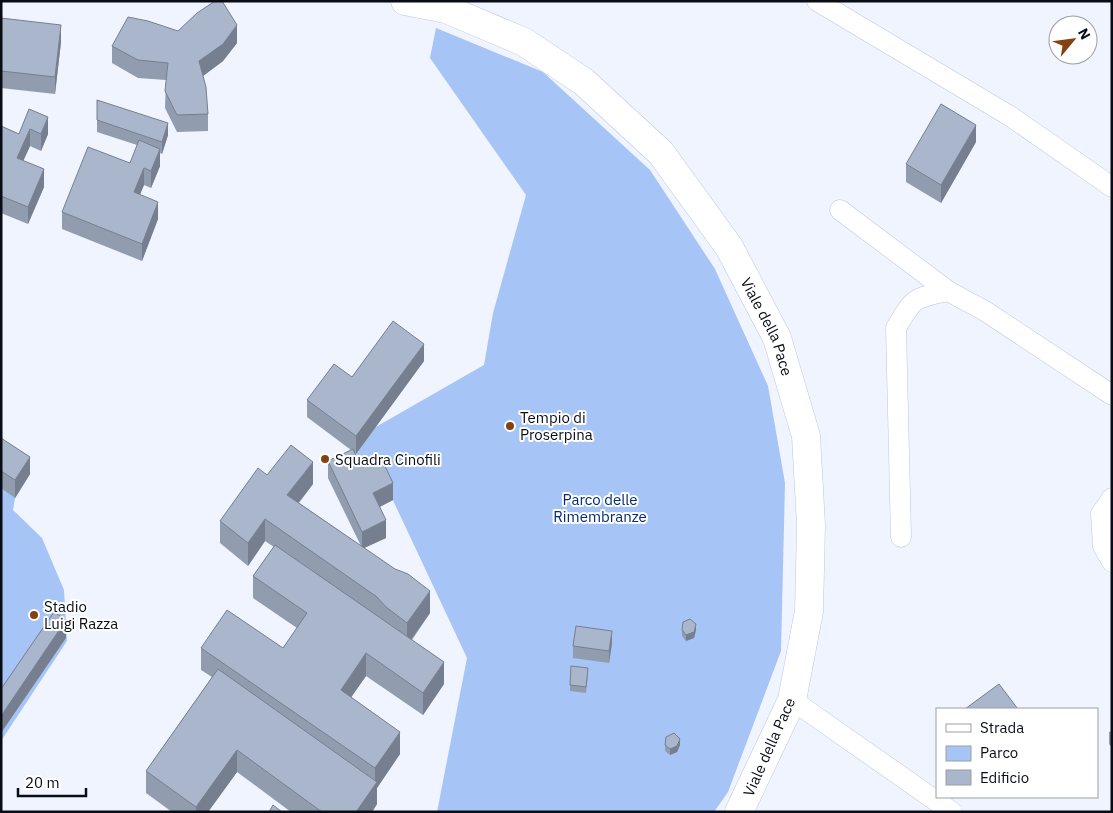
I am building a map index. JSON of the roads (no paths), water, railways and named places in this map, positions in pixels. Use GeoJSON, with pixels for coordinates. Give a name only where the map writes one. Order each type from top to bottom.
{"type":"FeatureCollection","features":[{"type":"Feature","properties":{"kind":"main road","name":"Viale della Pace"},"geometry":{"type":"LineString","coordinates":[[405,1],[446,9],[524,42],[584,82],[661,154],[729,247],[777,338],[806,436],[811,525],[809,611],[792,700],[740,812]]}},
{"type":"Feature","properties":{"kind":"street"},"geometry":{"type":"LineString","coordinates":[[817,1],[1010,116],[1112,187]]}},
{"type":"Feature","properties":{"kind":"street"},"geometry":{"type":"LineString","coordinates":[[840,210],[948,290],[985,311],[1112,395]]}},
{"type":"Feature","properties":{"kind":"street"},"geometry":{"type":"LineString","coordinates":[[901,537],[896,328],[909,305],[920,296],[948,290]]}},
{"type":"Feature","properties":{"kind":"street"},"geometry":{"type":"LineString","coordinates":[[1112,498],[1101,514],[1103,546],[1112,562]]}},
{"type":"Feature","properties":{"kind":"street"},"geometry":{"type":"LineString","coordinates":[[792,700],[952,812]]}},
{"type":"Feature","properties":{"kind":"place","name":"Tempio di Proserpina"},"geometry":{"type":"Point","coordinates":[510,426]}},
{"type":"Feature","properties":{"kind":"place","name":"Squadra Cinofili"},"geometry":{"type":"Point","coordinates":[325,459]}},
{"type":"Feature","properties":{"kind":"place","name":"Stadio Luigi Razza"},"geometry":{"type":"Point","coordinates":[34,615]}},
{"type":"Feature","properties":{"kind":"park label","name":"Parco delle Rimembranze"},"geometry":{"type":"Point","coordinates":[600,508]}}]}
